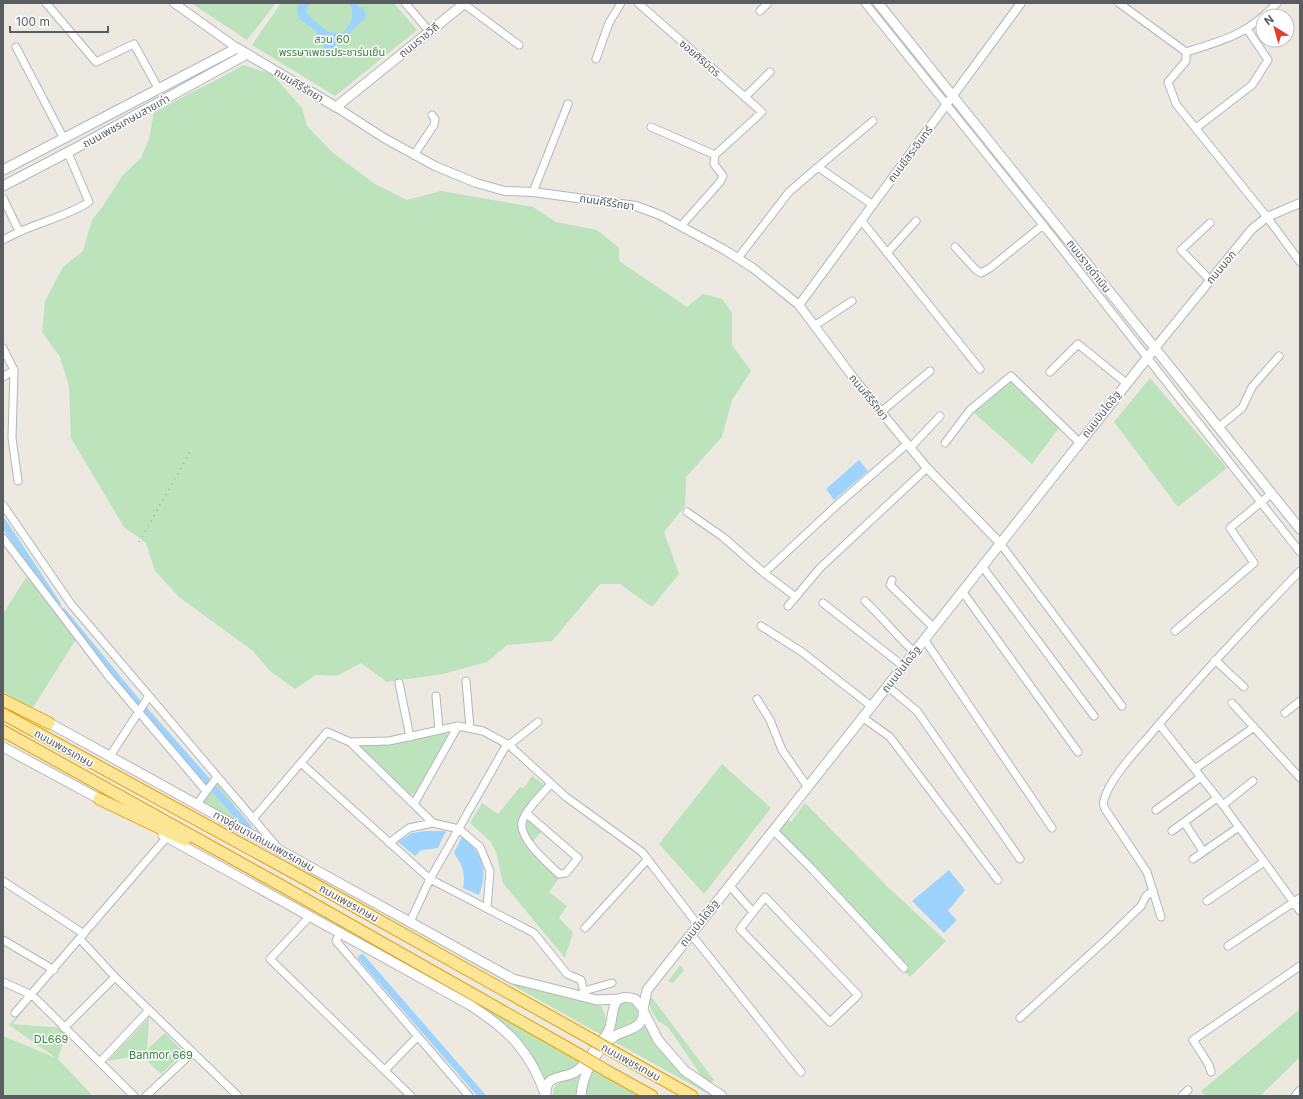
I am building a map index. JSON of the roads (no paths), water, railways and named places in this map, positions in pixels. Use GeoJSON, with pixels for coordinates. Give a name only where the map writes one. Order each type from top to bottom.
{"type":"FeatureCollection","features":[{"type":"Feature","properties":{"kind":"highway"},"geometry":{"type":"LineString","coordinates":[[3,700],[50,723]]}},
{"type":"Feature","properties":{"kind":"highway","name":"ถนนเพชรเกษม"},"geometry":{"type":"LineString","coordinates":[[3,714],[307,880],[692,1096]]}},
{"type":"Feature","properties":{"kind":"highway","name":"ถนนเพชรเกษม"},"geometry":{"type":"LineString","coordinates":[[3,731],[282,886],[652,1096]]}},
{"type":"Feature","properties":{"kind":"highway"},"geometry":{"type":"LineString","coordinates":[[100,800],[282,886]]}},
{"type":"Feature","properties":{"kind":"main road","name":"ถนนราชวิถี"},"geometry":{"type":"LineString","coordinates":[[336,107],[464,3]]}},
{"type":"Feature","properties":{"kind":"main road","name":"ถนนราชดำเนิน"},"geometry":{"type":"LineString","coordinates":[[878,3],[1300,529]]}},
{"type":"Feature","properties":{"kind":"main road","name":"ถนนเพชรเกษมสายเก่า"},"geometry":{"type":"LineString","coordinates":[[3,170],[237,48]]}},
{"type":"Feature","properties":{"kind":"main road","name":"ถนนคีรีรัถยา"},"geometry":{"type":"LineString","coordinates":[[237,48],[336,107]]}},
{"type":"Feature","properties":{"kind":"main road","name":"ถนนเพชรเกษมสายเก่า"},"geometry":{"type":"LineString","coordinates":[[3,186],[68,153],[247,54]]}},
{"type":"Feature","properties":{"kind":"main road","name":"ถนนบันไดอิฐ"},"geometry":{"type":"LineString","coordinates":[[625,998],[639,995],[646,990],[1147,356],[1155,348]]}},
{"type":"Feature","properties":{"kind":"main road","name":"ทางคู่ขนานถนนเพชรเกษม"},"geometry":{"type":"LineString","coordinates":[[3,697],[513,979],[584,994],[598,1000],[625,998]]}},
{"type":"Feature","properties":{"kind":"main road"},"geometry":{"type":"LineString","coordinates":[[3,747],[310,916],[470,1005],[492,1019],[516,1040],[532,1064],[546,1096]]}},
{"type":"Feature","properties":{"kind":"main road","name":"ถนนบันไดอิฐ"},"geometry":{"type":"LineString","coordinates":[[643,1010],[646,990]]}},
{"type":"Feature","properties":{"kind":"main road"},"geometry":{"type":"LineString","coordinates":[[546,1096],[547,1086],[550,1081],[559,1076],[573,1073],[580,1068],[603,1039],[612,1022],[614,1006],[625,998],[638,1001],[658,1040],[685,1071],[722,1096]]}},
{"type":"Feature","properties":{"kind":"main road"},"geometry":{"type":"LineString","coordinates":[[581,1096],[585,1073],[607,1043],[623,1032],[636,1027],[642,1020],[643,1010]]}},
{"type":"Feature","properties":{"kind":"street"},"geometry":{"type":"LineString","coordinates":[[46,3],[96,62],[134,44],[158,88]]}},
{"type":"Feature","properties":{"kind":"street","name":"ถนนคีรีรัถยา"},"geometry":{"type":"LineString","coordinates":[[174,3],[237,48]]}},
{"type":"Feature","properties":{"kind":"street"},"geometry":{"type":"LineString","coordinates":[[405,3],[430,32]]}},
{"type":"Feature","properties":{"kind":"street"},"geometry":{"type":"LineString","coordinates":[[464,3],[519,45]]}},
{"type":"Feature","properties":{"kind":"street"},"geometry":{"type":"LineString","coordinates":[[596,59],[609,23],[621,3]]}},
{"type":"Feature","properties":{"kind":"street","name":"ซอยศิริมิตร"},"geometry":{"type":"LineString","coordinates":[[638,3],[762,112],[715,155]]}},
{"type":"Feature","properties":{"kind":"street"},"geometry":{"type":"LineString","coordinates":[[760,11],[768,3]]}},
{"type":"Feature","properties":{"kind":"street"},"geometry":{"type":"LineString","coordinates":[[865,3],[1147,356],[1300,552]]}},
{"type":"Feature","properties":{"kind":"street","name":"ถนนขีสระอินทร์"},"geometry":{"type":"LineString","coordinates":[[799,305],[1021,3]]}},
{"type":"Feature","properties":{"kind":"street"},"geometry":{"type":"LineString","coordinates":[[1119,3],[1186,52]]}},
{"type":"Feature","properties":{"kind":"street"},"geometry":{"type":"LineString","coordinates":[[1186,52],[1226,40],[1247,29],[1277,3]]}},
{"type":"Feature","properties":{"kind":"street"},"geometry":{"type":"LineString","coordinates":[[1196,128],[1252,85],[1268,60],[1247,29]]}},
{"type":"Feature","properties":{"kind":"street"},"geometry":{"type":"LineString","coordinates":[[16,47],[64,139]]}},
{"type":"Feature","properties":{"kind":"street"},"geometry":{"type":"LineString","coordinates":[[909,59],[918,52]]}},
{"type":"Feature","properties":{"kind":"street"},"geometry":{"type":"LineString","coordinates":[[1186,52],[1186,61],[1168,82],[1176,104],[1268,217],[1300,262]]}},
{"type":"Feature","properties":{"kind":"street"},"geometry":{"type":"LineString","coordinates":[[745,97],[770,72]]}},
{"type":"Feature","properties":{"kind":"street"},"geometry":{"type":"LineString","coordinates":[[534,192],[568,104]]}},
{"type":"Feature","properties":{"kind":"street","name":"ถนนคีรีรัถยา"},"geometry":{"type":"LineString","coordinates":[[336,107],[384,138],[414,155],[435,166],[476,183],[505,191],[534,192],[636,206],[660,215],[738,258],[753,268],[799,305],[881,412],[927,468],[1000,543]]}},
{"type":"Feature","properties":{"kind":"street"},"geometry":{"type":"LineString","coordinates":[[414,155],[434,125],[435,119],[432,114]]}},
{"type":"Feature","properties":{"kind":"street"},"geometry":{"type":"LineString","coordinates":[[738,258],[789,192],[873,121]]}},
{"type":"Feature","properties":{"kind":"street"},"geometry":{"type":"LineString","coordinates":[[652,127],[715,155],[714,164],[723,176],[720,182],[681,226]]}},
{"type":"Feature","properties":{"kind":"street"},"geometry":{"type":"LineString","coordinates":[[3,240],[19,231],[77,210],[89,202],[68,153]]}},
{"type":"Feature","properties":{"kind":"street"},"geometry":{"type":"LineString","coordinates":[[818,167],[873,204]]}},
{"type":"Feature","properties":{"kind":"street"},"geometry":{"type":"LineString","coordinates":[[3,198],[19,231]]}},
{"type":"Feature","properties":{"kind":"street","name":"ถนนนอก"},"geometry":{"type":"LineString","coordinates":[[1155,348],[1252,229],[1268,217],[1300,204]]}},
{"type":"Feature","properties":{"kind":"street"},"geometry":{"type":"LineString","coordinates":[[861,220],[980,369]]}},
{"type":"Feature","properties":{"kind":"street"},"geometry":{"type":"LineString","coordinates":[[887,253],[916,221]]}},
{"type":"Feature","properties":{"kind":"street"},"geometry":{"type":"LineString","coordinates":[[1210,223],[1181,250],[1210,280]]}},
{"type":"Feature","properties":{"kind":"street"},"geometry":{"type":"LineString","coordinates":[[955,247],[976,270],[983,272],[1043,225]]}},
{"type":"Feature","properties":{"kind":"street"},"geometry":{"type":"LineString","coordinates":[[814,326],[852,300]]}},
{"type":"Feature","properties":{"kind":"street"},"geometry":{"type":"LineString","coordinates":[[1050,372],[1078,344],[1126,383]]}},
{"type":"Feature","properties":{"kind":"street"},"geometry":{"type":"LineString","coordinates":[[3,348],[14,370],[12,438],[18,481]]}},
{"type":"Feature","properties":{"kind":"street"},"geometry":{"type":"LineString","coordinates":[[1209,437],[1242,408],[1252,387],[1279,356]]}},
{"type":"Feature","properties":{"kind":"street"},"geometry":{"type":"LineString","coordinates":[[3,377],[14,370]]}},
{"type":"Feature","properties":{"kind":"street"},"geometry":{"type":"LineString","coordinates":[[881,412],[930,371]]}},
{"type":"Feature","properties":{"kind":"street"},"geometry":{"type":"LineString","coordinates":[[945,443],[970,410],[1012,376],[1079,442]]}},
{"type":"Feature","properties":{"kind":"street"},"geometry":{"type":"LineString","coordinates":[[764,573],[837,505],[909,446],[940,416]]}},
{"type":"Feature","properties":{"kind":"street"},"geometry":{"type":"LineString","coordinates":[[788,606],[820,568],[927,468]]}},
{"type":"Feature","properties":{"kind":"street"},"geometry":{"type":"LineString","coordinates":[[1175,630],[1254,563],[1230,528],[1272,493]]}},
{"type":"Feature","properties":{"kind":"street"},"geometry":{"type":"LineString","coordinates":[[3,505],[6,516],[71,604],[216,778],[280,850]]}},
{"type":"Feature","properties":{"kind":"street"},"geometry":{"type":"LineString","coordinates":[[687,512],[723,537],[764,573],[796,597]]}},
{"type":"Feature","properties":{"kind":"street"},"geometry":{"type":"LineString","coordinates":[[3,538],[109,677],[208,789]]}},
{"type":"Feature","properties":{"kind":"street"},"geometry":{"type":"LineString","coordinates":[[1000,543],[1122,706]]}},
{"type":"Feature","properties":{"kind":"street"},"geometry":{"type":"LineString","coordinates":[[982,566],[1094,716]]}},
{"type":"Feature","properties":{"kind":"street"},"geometry":{"type":"LineString","coordinates":[[1161,917],[1147,872],[1105,809],[1103,802],[1108,790],[1125,764],[1159,724],[1215,660],[1300,571]]}},
{"type":"Feature","properties":{"kind":"street"},"geometry":{"type":"LineString","coordinates":[[892,580],[890,585],[933,627]]}},
{"type":"Feature","properties":{"kind":"street"},"geometry":{"type":"LineString","coordinates":[[962,591],[1078,752]]}},
{"type":"Feature","properties":{"kind":"street"},"geometry":{"type":"LineString","coordinates":[[865,601],[894,634],[914,652]]}},
{"type":"Feature","properties":{"kind":"street"},"geometry":{"type":"LineString","coordinates":[[824,603],[902,666]]}},
{"type":"Feature","properties":{"kind":"street"},"geometry":{"type":"LineString","coordinates":[[761,626],[802,652],[871,706]]}},
{"type":"Feature","properties":{"kind":"street"},"geometry":{"type":"LineString","coordinates":[[924,639],[1052,828]]}},
{"type":"Feature","properties":{"kind":"street"},"geometry":{"type":"LineString","coordinates":[[1215,660],[1244,687]]}},
{"type":"Feature","properties":{"kind":"street"},"geometry":{"type":"LineString","coordinates":[[466,681],[470,728]]}},
{"type":"Feature","properties":{"kind":"street"},"geometry":{"type":"LineString","coordinates":[[399,683],[410,737]]}},
{"type":"Feature","properties":{"kind":"street"},"geometry":{"type":"LineString","coordinates":[[887,686],[917,711],[1020,859]]}},
{"type":"Feature","properties":{"kind":"street"},"geometry":{"type":"LineString","coordinates":[[110,756],[149,696]]}},
{"type":"Feature","properties":{"kind":"street"},"geometry":{"type":"LineString","coordinates":[[436,696],[439,730]]}},
{"type":"Feature","properties":{"kind":"street"},"geometry":{"type":"LineString","coordinates":[[757,699],[770,720],[782,750],[807,786]]}},
{"type":"Feature","properties":{"kind":"street"},"geometry":{"type":"LineString","coordinates":[[1285,713],[1300,701]]}},
{"type":"Feature","properties":{"kind":"street"},"geometry":{"type":"LineString","coordinates":[[1232,703],[1300,778]]}},
{"type":"Feature","properties":{"kind":"street"},"geometry":{"type":"LineString","coordinates":[[862,717],[890,737],[998,880]]}},
{"type":"Feature","properties":{"kind":"street"},"geometry":{"type":"LineString","coordinates":[[410,922],[430,879],[508,745],[538,722]]}},
{"type":"Feature","properties":{"kind":"street"},"geometry":{"type":"LineString","coordinates":[[1159,724],[1223,805],[1264,862],[1297,900],[1300,911]]}},
{"type":"Feature","properties":{"kind":"street"},"geometry":{"type":"LineString","coordinates":[[414,804],[458,726]]}},
{"type":"Feature","properties":{"kind":"street"},"geometry":{"type":"LineString","coordinates":[[350,742],[389,741],[458,726],[483,731],[508,745],[566,797],[637,848],[698,925]]}},
{"type":"Feature","properties":{"kind":"street"},"geometry":{"type":"LineString","coordinates":[[1195,769],[1254,727]]}},
{"type":"Feature","properties":{"kind":"street"},"geometry":{"type":"LineString","coordinates":[[254,819],[327,732],[350,742],[434,823]]}},
{"type":"Feature","properties":{"kind":"street"},"geometry":{"type":"LineString","coordinates":[[301,763],[430,879],[534,933],[568,974],[581,980],[584,994],[612,983]]}},
{"type":"Feature","properties":{"kind":"street"},"geometry":{"type":"LineString","coordinates":[[1156,810],[1201,777]]}},
{"type":"Feature","properties":{"kind":"street"},"geometry":{"type":"LineString","coordinates":[[197,804],[216,778]]}},
{"type":"Feature","properties":{"kind":"street"},"geometry":{"type":"LineString","coordinates":[[1223,805],[1253,781]]}},
{"type":"Feature","properties":{"kind":"street"},"geometry":{"type":"LineString","coordinates":[[526,814],[576,855],[578,858],[566,873],[559,874],[528,841],[522,831],[522,823],[526,814],[551,784]]}},
{"type":"Feature","properties":{"kind":"street"},"geometry":{"type":"LineString","coordinates":[[1172,831],[1217,798]]}},
{"type":"Feature","properties":{"kind":"street"},"geometry":{"type":"LineString","coordinates":[[1184,822],[1203,851]]}},
{"type":"Feature","properties":{"kind":"street"},"geometry":{"type":"LineString","coordinates":[[389,842],[409,828],[434,823],[459,829],[480,847],[490,871],[487,908]]}},
{"type":"Feature","properties":{"kind":"street"},"geometry":{"type":"LineString","coordinates":[[1193,859],[1239,827]]}},
{"type":"Feature","properties":{"kind":"street"},"geometry":{"type":"LineString","coordinates":[[773,830],[811,868],[904,968]]}},
{"type":"Feature","properties":{"kind":"street"},"geometry":{"type":"LineString","coordinates":[[15,1013],[54,970],[167,837]]}},
{"type":"Feature","properties":{"kind":"street"},"geometry":{"type":"LineString","coordinates":[[585,928],[647,860]]}},
{"type":"Feature","properties":{"kind":"street"},"geometry":{"type":"LineString","coordinates":[[1207,901],[1264,862]]}},
{"type":"Feature","properties":{"kind":"street"},"geometry":{"type":"LineString","coordinates":[[3,881],[82,937],[115,977],[238,1096]]}},
{"type":"Feature","properties":{"kind":"street"},"geometry":{"type":"LineString","coordinates":[[729,886],[753,912]]}},
{"type":"Feature","properties":{"kind":"street"},"geometry":{"type":"LineString","coordinates":[[1020,1018],[1110,936],[1140,906],[1146,896],[1153,890]]}},
{"type":"Feature","properties":{"kind":"street"},"geometry":{"type":"LineString","coordinates":[[765,897],[858,995],[830,1022],[740,928],[753,912],[765,897]]}},
{"type":"Feature","properties":{"kind":"street"},"geometry":{"type":"LineString","coordinates":[[1228,946],[1297,900]]}},
{"type":"Feature","properties":{"kind":"street"},"geometry":{"type":"LineString","coordinates":[[310,916],[270,959],[411,1096]]}},
{"type":"Feature","properties":{"kind":"street"},"geometry":{"type":"LineString","coordinates":[[340,933],[336,941],[469,1096]]}},
{"type":"Feature","properties":{"kind":"street"},"geometry":{"type":"LineString","coordinates":[[691,934],[801,1072]]}},
{"type":"Feature","properties":{"kind":"street"},"geometry":{"type":"LineString","coordinates":[[3,940],[54,970]]}},
{"type":"Feature","properties":{"kind":"street"},"geometry":{"type":"LineString","coordinates":[[1211,1072],[1209,1064],[1193,1040],[1300,966]]}},
{"type":"Feature","properties":{"kind":"street"},"geometry":{"type":"LineString","coordinates":[[64,1028],[115,977]]}},
{"type":"Feature","properties":{"kind":"street"},"geometry":{"type":"LineString","coordinates":[[3,982],[32,995],[134,1096]]}},
{"type":"Feature","properties":{"kind":"street"},"geometry":{"type":"LineString","coordinates":[[100,1062],[149,1010]]}},
{"type":"Feature","properties":{"kind":"street"},"geometry":{"type":"LineString","coordinates":[[385,1070],[417,1036]]}},
{"type":"Feature","properties":{"kind":"street"},"geometry":{"type":"LineString","coordinates":[[146,1096],[193,1052]]}},
{"type":"Feature","properties":{"kind":"street"},"geometry":{"type":"LineString","coordinates":[[226,1096],[232,1090]]}},
{"type":"Feature","properties":{"kind":"street"},"geometry":{"type":"LineString","coordinates":[[1182,1096],[1188,1090]]}},
{"type":"Feature","properties":{"kind":"street"},"geometry":{"type":"LineString","coordinates":[[1295,1096],[1300,1090]]}},
{"type":"Feature","properties":{"kind":"water"},"geometry":{"type":"Polygon","coordinates":[[[300,3],[311,3],[307,7],[307,14],[328,32],[342,33],[348,27],[352,19],[352,11],[349,3],[355,3],[359,7],[364,7],[366,18],[344,38],[338,41],[334,48],[327,51],[315,30],[299,19],[297,8],[300,3]]]}},
{"type":"Feature","properties":{"kind":"water"},"geometry":{"type":"Polygon","coordinates":[[[859,460],[868,471],[834,500],[826,489],[859,460]]]}},
{"type":"Feature","properties":{"kind":"water"},"geometry":{"type":"Polygon","coordinates":[[[446,831],[438,848],[421,850],[415,856],[398,842],[412,833],[446,831]]]}},
{"type":"Feature","properties":{"kind":"water"},"geometry":{"type":"Polygon","coordinates":[[[462,836],[469,842],[482,862],[483,878],[479,895],[463,888],[463,869],[454,853],[462,836]]]}},
{"type":"Feature","properties":{"kind":"water"},"geometry":{"type":"Polygon","coordinates":[[[949,870],[965,890],[948,911],[957,920],[944,933],[912,901],[949,870]]]}},
{"type":"Feature","properties":{"kind":"waterway"},"geometry":{"type":"LineString","coordinates":[[3,522],[57,604]]}},
{"type":"Feature","properties":{"kind":"waterway"},"geometry":{"type":"LineString","coordinates":[[63,612],[132,696],[248,827]]}},
{"type":"Feature","properties":{"kind":"waterway"},"geometry":{"type":"LineString","coordinates":[[362,958],[482,1096]]}},
{"type":"Feature","properties":{"kind":"railway"},"geometry":{"type":"LineString","coordinates":[[139,542],[190,452]]}},
{"type":"Feature","properties":{"kind":"park label","name":"สวน 60 พรรษาเพชรประชาร่มเย็น"},"geometry":{"type":"Point","coordinates":[332,45]}},
{"type":"Feature","properties":{"kind":"park label","name":"DL669"},"geometry":{"type":"Point","coordinates":[51,1039]}},
{"type":"Feature","properties":{"kind":"park label","name":"Banmor 669"},"geometry":{"type":"Point","coordinates":[161,1055]}}]}
